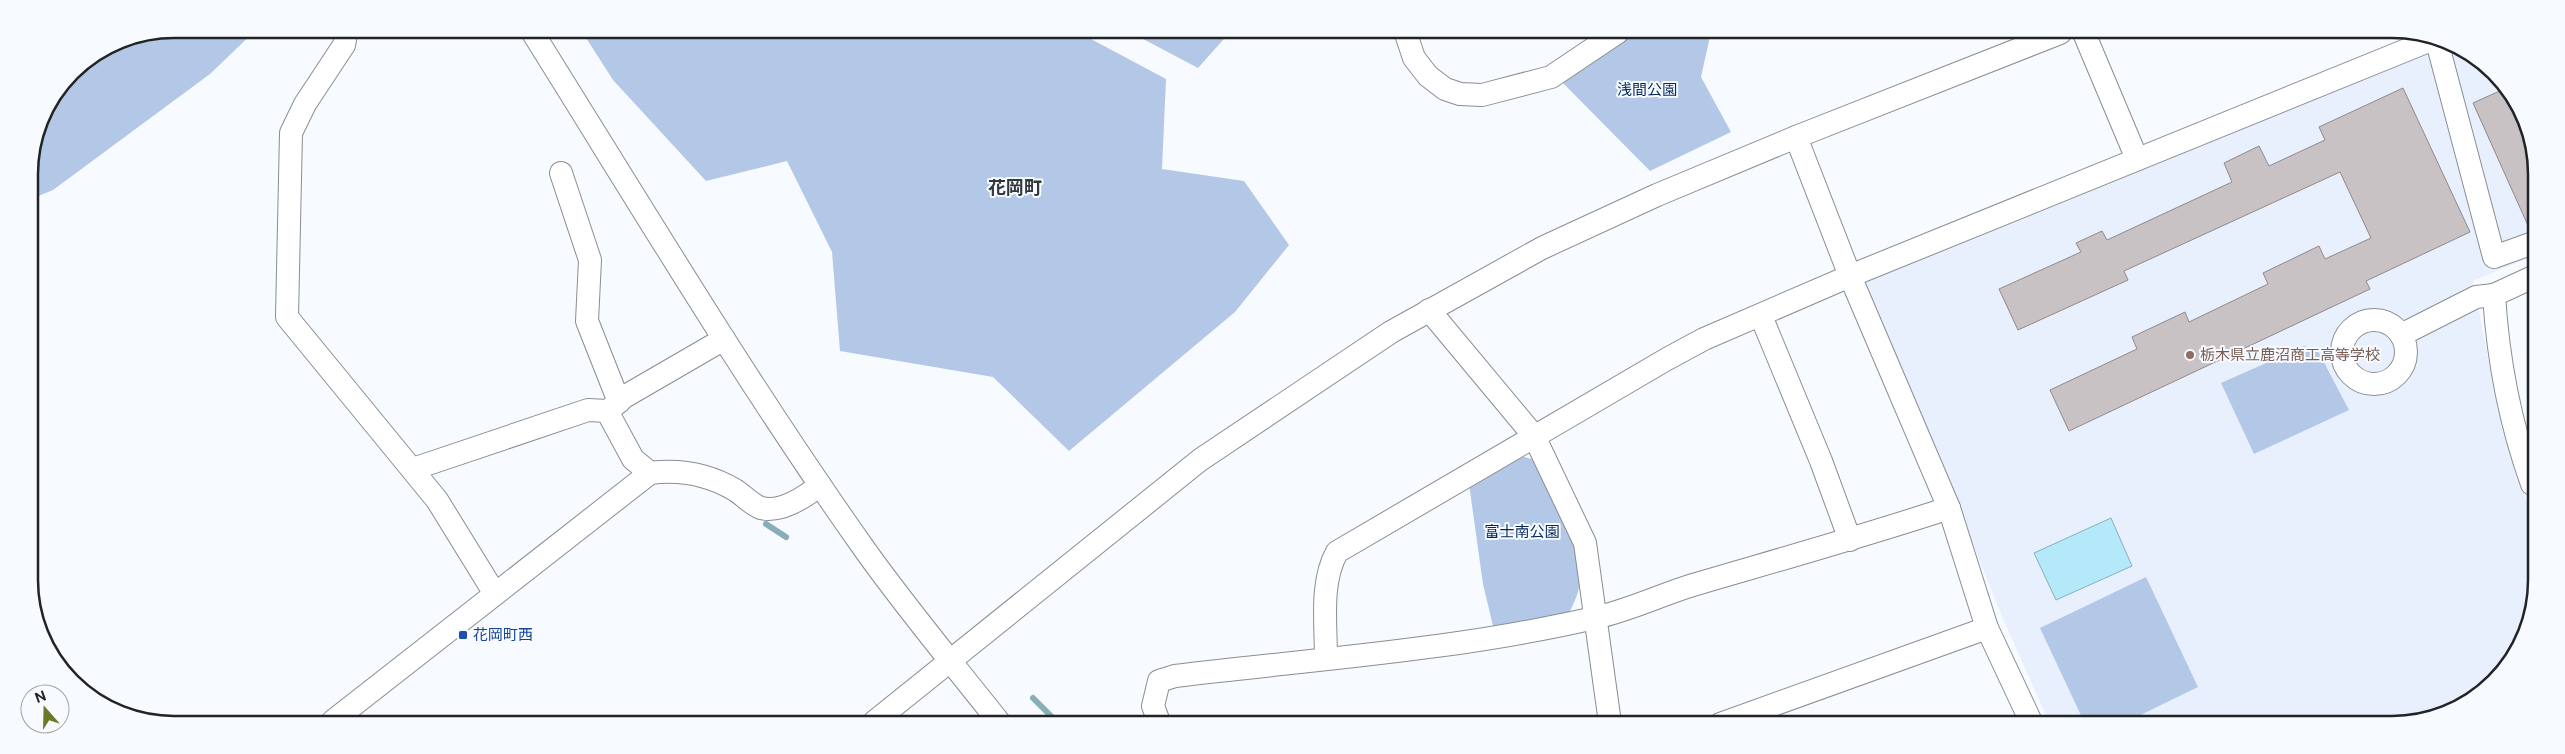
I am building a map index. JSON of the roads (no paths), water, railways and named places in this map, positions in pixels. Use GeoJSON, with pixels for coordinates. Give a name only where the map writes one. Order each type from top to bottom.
{"type":"FeatureCollection","features":[{"type":"Feature","properties":{"kind":"street"},"geometry":{"type":"LineString","coordinates":[[345,38],[344,46],[305,104],[291,133],[287,317],[437,500],[495,594]]}},
{"type":"Feature","properties":{"kind":"street"},"geometry":{"type":"LineString","coordinates":[[536,38],[724,339],[820,485],[866,551],[995,716]]}},
{"type":"Feature","properties":{"kind":"street"},"geometry":{"type":"LineString","coordinates":[[1407,38],[1414,58],[1428,76],[1446,89],[1460,94],[1482,95],[1551,77],[1609,38]]}},
{"type":"Feature","properties":{"kind":"street"},"geometry":{"type":"LineString","coordinates":[[882,716],[1200,460],[1321,377],[1429,310],[1542,248],[1657,195],[1796,137],[2047,38]]}},
{"type":"Feature","properties":{"kind":"street"},"geometry":{"type":"LineString","coordinates":[[2086,38],[2137,160]]}},
{"type":"Feature","properties":{"kind":"street"},"geometry":{"type":"LineString","coordinates":[[1326,658],[1327,586],[1330,565],[1337,552],[1704,339],[1850,276],[2426,42]]}},
{"type":"Feature","properties":{"kind":"street"},"geometry":{"type":"LineString","coordinates":[[2438,46],[2494,257],[2528,245]]}},
{"type":"Feature","properties":{"kind":"street"},"geometry":{"type":"LineString","coordinates":[[1796,137],[1850,276],[1949,508],[1987,628],[2028,716]]}},
{"type":"Feature","properties":{"kind":"street"},"geometry":{"type":"LineString","coordinates":[[561,173],[590,260],[587,321],[613,406],[633,459],[650,473]]}},
{"type":"Feature","properties":{"kind":"street"},"geometry":{"type":"LineString","coordinates":[[2402,335],[2476,297],[2494,295],[2528,279]]}},
{"type":"Feature","properties":{"kind":"street"},"geometry":{"type":"LineString","coordinates":[[2494,295],[2497,340],[2508,401],[2516,441],[2528,473]]}},
{"type":"Feature","properties":{"kind":"street"},"geometry":{"type":"LineString","coordinates":[[1429,310],[1534,436],[1584,543],[1609,716]]}},
{"type":"Feature","properties":{"kind":"street"},"geometry":{"type":"LineString","coordinates":[[1761,316],[1821,461],[1850,540]]}},
{"type":"Feature","properties":{"kind":"street"},"geometry":{"type":"LineString","coordinates":[[407,463],[588,410],[613,406],[724,339]]}},
{"type":"Feature","properties":{"kind":"street"},"geometry":{"type":"LineString","coordinates":[[340,716],[650,473],[684,471],[701,475],[723,484],[760,508],[775,508],[800,500],[820,485]]}},
{"type":"Feature","properties":{"kind":"street"},"geometry":{"type":"LineString","coordinates":[[1157,716],[1153,706],[1159,681],[1174,676],[1326,658],[1411,651],[1596,618],[1690,586],[1850,540],[1949,508]]}},
{"type":"Feature","properties":{"kind":"street"},"geometry":{"type":"LineString","coordinates":[[1742,716],[1987,628]]}},
{"type":"Feature","properties":{"kind":"waterway"},"geometry":{"type":"LineString","coordinates":[[766,524],[786,537]]}},
{"type":"Feature","properties":{"kind":"waterway"},"geometry":{"type":"LineString","coordinates":[[1033,698],[1051,716]]}},
{"type":"Feature","properties":{"kind":"place","name":"栃木県立鹿沼商工高等学校"},"geometry":{"type":"Point","coordinates":[2190,355]}},
{"type":"Feature","properties":{"kind":"place","name":"花岡町西"},"geometry":{"type":"Point","coordinates":[463,635]}},
{"type":"Feature","properties":{"kind":"district","name":"花岡町"},"geometry":{"type":"Point","coordinates":[1015,188]}},
{"type":"Feature","properties":{"kind":"park label","name":"浅間公園"},"geometry":{"type":"Point","coordinates":[1647,90]}},
{"type":"Feature","properties":{"kind":"park label","name":"富士南公園"},"geometry":{"type":"Point","coordinates":[1522,532]}}]}
